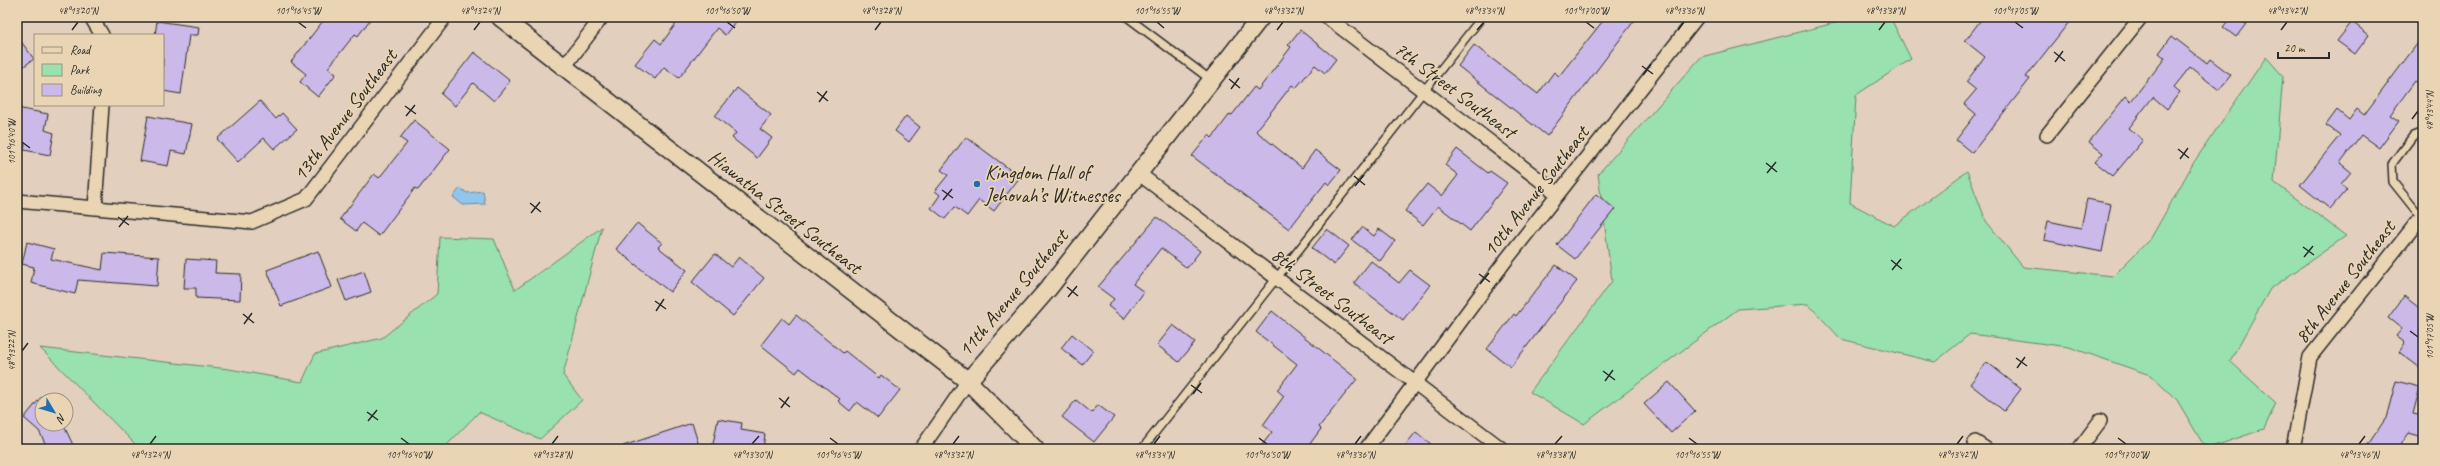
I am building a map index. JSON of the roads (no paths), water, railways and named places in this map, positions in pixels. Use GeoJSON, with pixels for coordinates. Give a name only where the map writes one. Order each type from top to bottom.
{"type":"FeatureCollection","features":[{"type":"Feature","properties":{"kind":"street"},"geometry":{"type":"LineString","coordinates":[[91,17],[101,34]]}},
{"type":"Feature","properties":{"kind":"street","name":"13th Avenue Southeast"},"geometry":{"type":"LineString","coordinates":[[17,201],[252,222],[306,199],[445,17]]}},
{"type":"Feature","properties":{"kind":"street","name":"Hiawatha Street Southeast"},"geometry":{"type":"LineString","coordinates":[[500,17],[968,381],[1035,449]]}},
{"type":"Feature","properties":{"kind":"street"},"geometry":{"type":"LineString","coordinates":[[564,67],[602,17]]}},
{"type":"Feature","properties":{"kind":"street","name":"11th Avenue Southeast"},"geometry":{"type":"LineString","coordinates":[[921,449],[968,381],[1048,289],[1260,17]]}},
{"type":"Feature","properties":{"kind":"street","name":"7th Street Southeast"},"geometry":{"type":"LineString","coordinates":[[1327,17],[1558,194]]}},
{"type":"Feature","properties":{"kind":"street","name":"10th Avenue Southeast"},"geometry":{"type":"LineString","coordinates":[[1366,449],[1558,194],[1697,17]]}},
{"type":"Feature","properties":{"kind":"street"},"geometry":{"type":"LineString","coordinates":[[2047,136],[2141,17]]}},
{"type":"Feature","properties":{"kind":"street"},"geometry":{"type":"LineString","coordinates":[[95,208],[102,106]]}},
{"type":"Feature","properties":{"kind":"street","name":"8th Street Southeast"},"geometry":{"type":"LineString","coordinates":[[1138,173],[1414,384],[1502,449]]}},
{"type":"Feature","properties":{"kind":"street","name":"8th Avenue Southeast"},"geometry":{"type":"LineString","coordinates":[[2293,449],[2310,357],[2422,216]]}},
{"type":"Feature","properties":{"kind":"street"},"geometry":{"type":"LineString","coordinates":[[2079,449],[2100,421]]}},
{"type":"Feature","properties":{"kind":"lane"},"geometry":{"type":"LineString","coordinates":[[1127,17],[1211,80]]}},
{"type":"Feature","properties":{"kind":"lane"},"geometry":{"type":"LineString","coordinates":[[1142,449],[1482,17]]}},
{"type":"Feature","properties":{"kind":"lane"},"geometry":{"type":"LineString","coordinates":[[2422,216],[2393,182],[2392,164],[2413,136],[2423,132]]}},
{"type":"Feature","properties":{"kind":"water"},"geometry":{"type":"Polygon","coordinates":[[[460,188],[467,193],[483,191],[485,204],[463,205],[453,197],[460,188]]]}},
{"type":"Feature","properties":{"kind":"place","name":"Kingdom Hall of Jehovah’s Witnesses"},"geometry":{"type":"Point","coordinates":[977,184]}}]}
